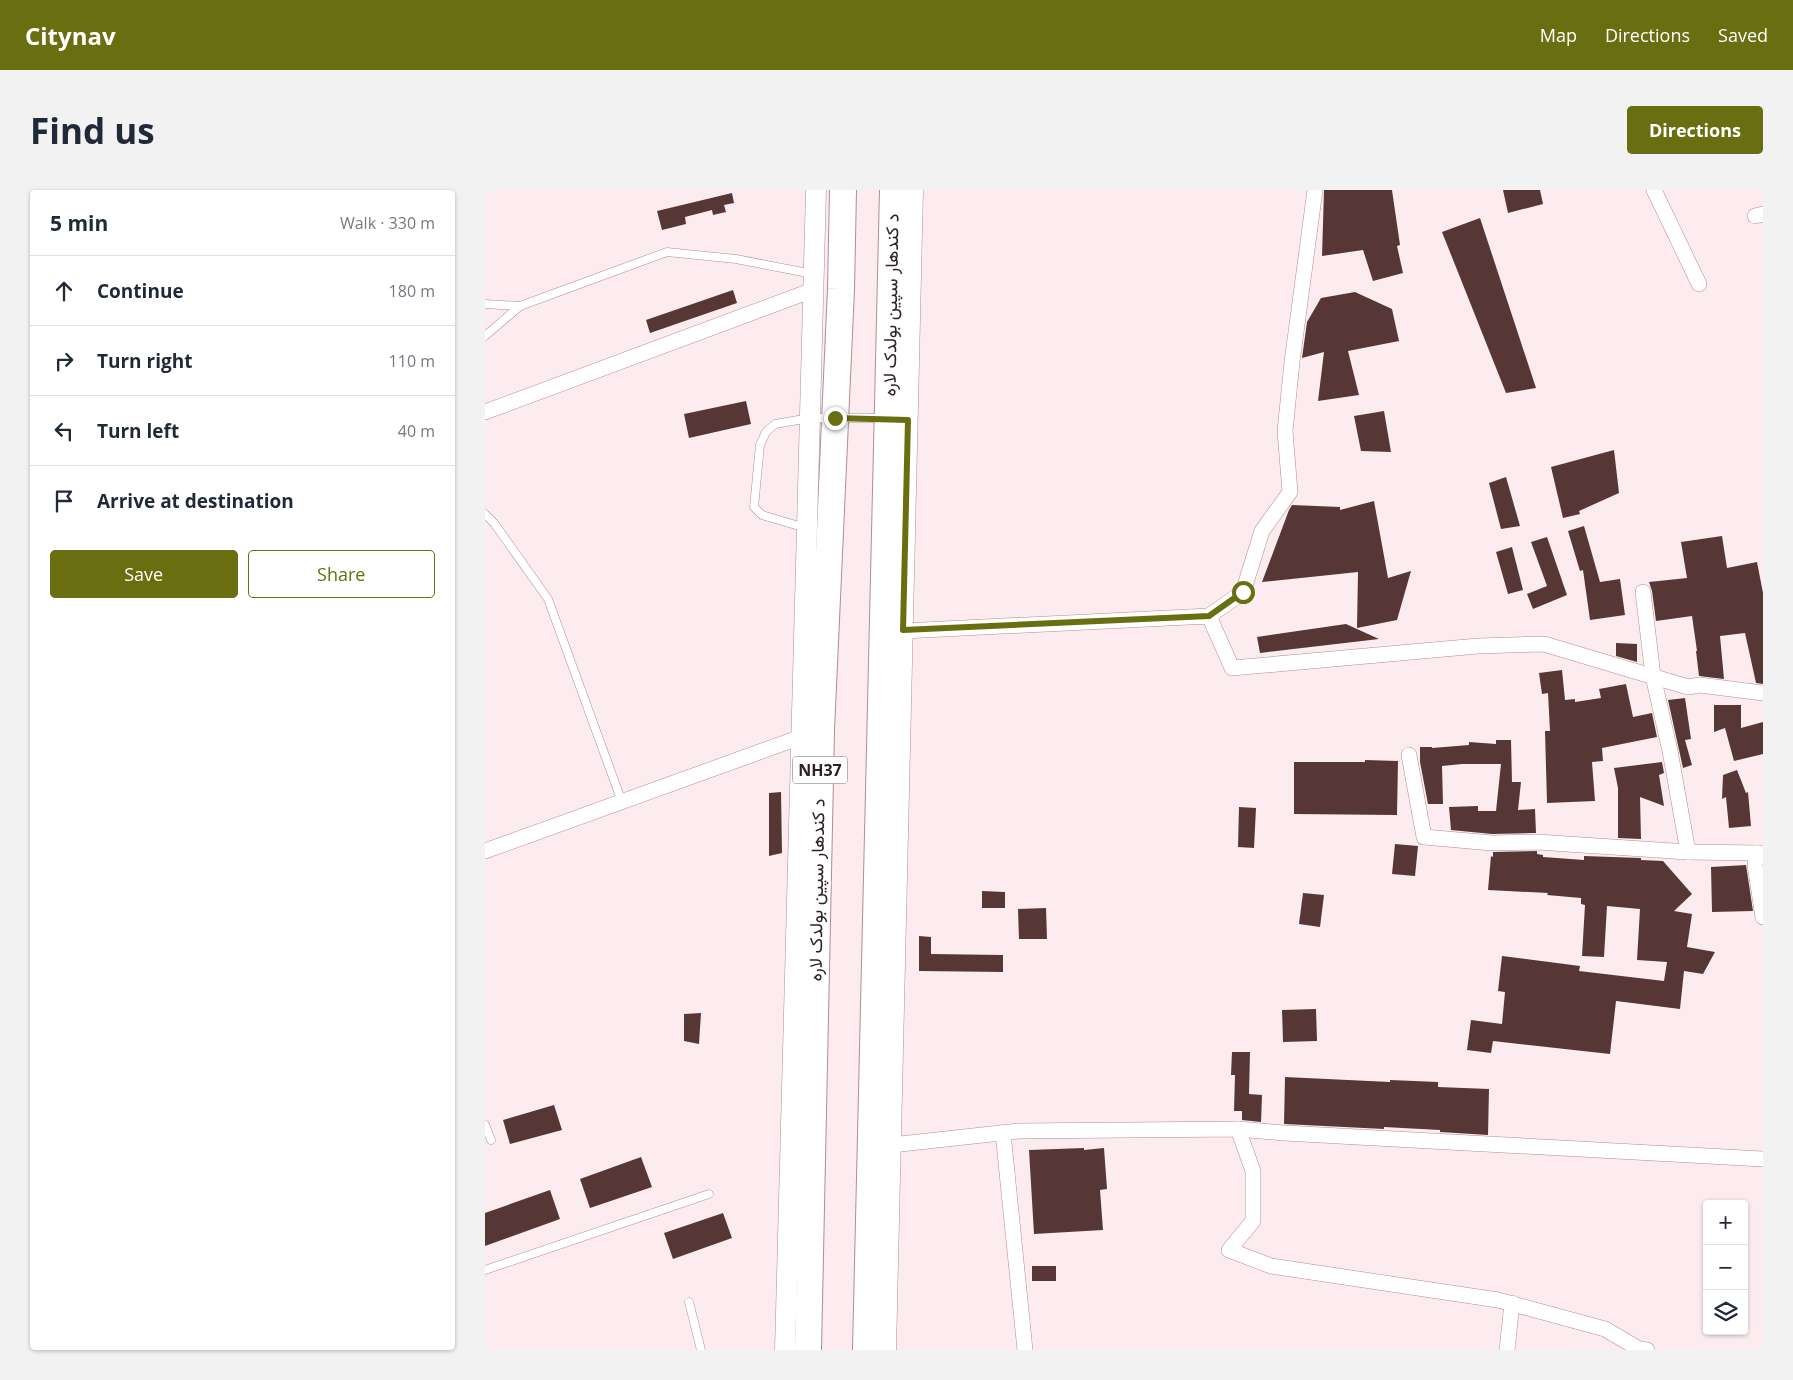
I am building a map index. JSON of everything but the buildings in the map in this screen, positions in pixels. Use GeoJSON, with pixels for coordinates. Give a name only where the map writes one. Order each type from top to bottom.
{"type":"FeatureCollection","features":[{"type":"Feature","properties":{"kind":"highway","name":"د کندهار سپین بولدک لاره"},"geometry":{"type":"LineString","coordinates":[[808,1350],[821,730],[818,531],[822,418],[843,190]]}},
{"type":"Feature","properties":{"kind":"highway","name":"د کندهار سپین بولدک لاره"},"geometry":{"type":"LineString","coordinates":[[866,1350],[898,419],[893,190]]}},
{"type":"Feature","properties":{"kind":"street"},"geometry":{"type":"LineString","coordinates":[[816,190],[813,282],[822,418]]}},
{"type":"Feature","properties":{"kind":"street"},"geometry":{"type":"LineString","coordinates":[[886,1350],[903,630],[898,419],[913,190]]}},
{"type":"Feature","properties":{"kind":"street"},"geometry":{"type":"LineString","coordinates":[[903,630],[1209,616],[1243,592],[1262,531],[1290,492],[1285,431],[1292,362],[1315,190]]}},
{"type":"Feature","properties":{"kind":"street"},"geometry":{"type":"LineString","coordinates":[[1655,190],[1699,284]]}},
{"type":"Feature","properties":{"kind":"street"},"geometry":{"type":"LineString","coordinates":[[485,412],[813,282]]}},
{"type":"Feature","properties":{"kind":"street"},"geometry":{"type":"LineString","coordinates":[[785,1350],[801,737],[818,531]]}},
{"type":"Feature","properties":{"kind":"street"},"geometry":{"type":"LineString","coordinates":[[1643,592],[1653,676],[1670,751],[1687,852]]}},
{"type":"Feature","properties":{"kind":"street"},"geometry":{"type":"LineString","coordinates":[[1209,616],[1232,668],[1478,646],[1544,644],[1688,687],[1700,685],[1763,693]]}},
{"type":"Feature","properties":{"kind":"street"},"geometry":{"type":"LineString","coordinates":[[485,852],[801,737]]}},
{"type":"Feature","properties":{"kind":"street"},"geometry":{"type":"LineString","coordinates":[[1409,755],[1424,838],[1492,843],[1537,842],[1687,852],[1760,853],[1755,865],[1763,917]]}},
{"type":"Feature","properties":{"kind":"street"},"geometry":{"type":"LineString","coordinates":[[891,1145],[1019,1131],[1238,1129],[1763,1159]]}},
{"type":"Feature","properties":{"kind":"street"},"geometry":{"type":"LineString","coordinates":[[1238,1129],[1253,1172],[1253,1221],[1229,1250],[1271,1266],[1512,1303],[1605,1329],[1639,1349],[1647,1350]]}},
{"type":"Feature","properties":{"kind":"street"},"geometry":{"type":"LineString","coordinates":[[1003,1133],[1025,1350]]}},
{"type":"Feature","properties":{"kind":"street"},"geometry":{"type":"LineString","coordinates":[[1507,1350],[1512,1303]]}},
{"type":"Feature","properties":{"kind":"lane"},"geometry":{"type":"LineString","coordinates":[[485,336],[520,306],[667,252],[736,259],[813,282]]}},
{"type":"Feature","properties":{"kind":"lane"},"geometry":{"type":"LineString","coordinates":[[485,304],[520,306]]}},
{"type":"Feature","properties":{"kind":"lane"},"geometry":{"type":"LineString","coordinates":[[818,531],[763,515],[754,507],[760,445],[766,432],[775,424],[822,418],[898,419]]}},
{"type":"Feature","properties":{"kind":"lane"},"geometry":{"type":"LineString","coordinates":[[485,514],[548,599],[622,802]]}},
{"type":"Feature","properties":{"kind":"lane"},"geometry":{"type":"LineString","coordinates":[[485,1125],[491,1140]]}},
{"type":"Feature","properties":{"kind":"lane"},"geometry":{"type":"LineString","coordinates":[[485,1270],[709,1194]]}},
{"type":"Feature","properties":{"kind":"lane"},"geometry":{"type":"LineString","coordinates":[[689,1302],[701,1350]]}},
{"type":"Feature","properties":{"kind":"route"},"geometry":{"type":"LineString","coordinates":[[835,418],[908,420],[903,630],[1209,616],[1243,592]]}}]}
